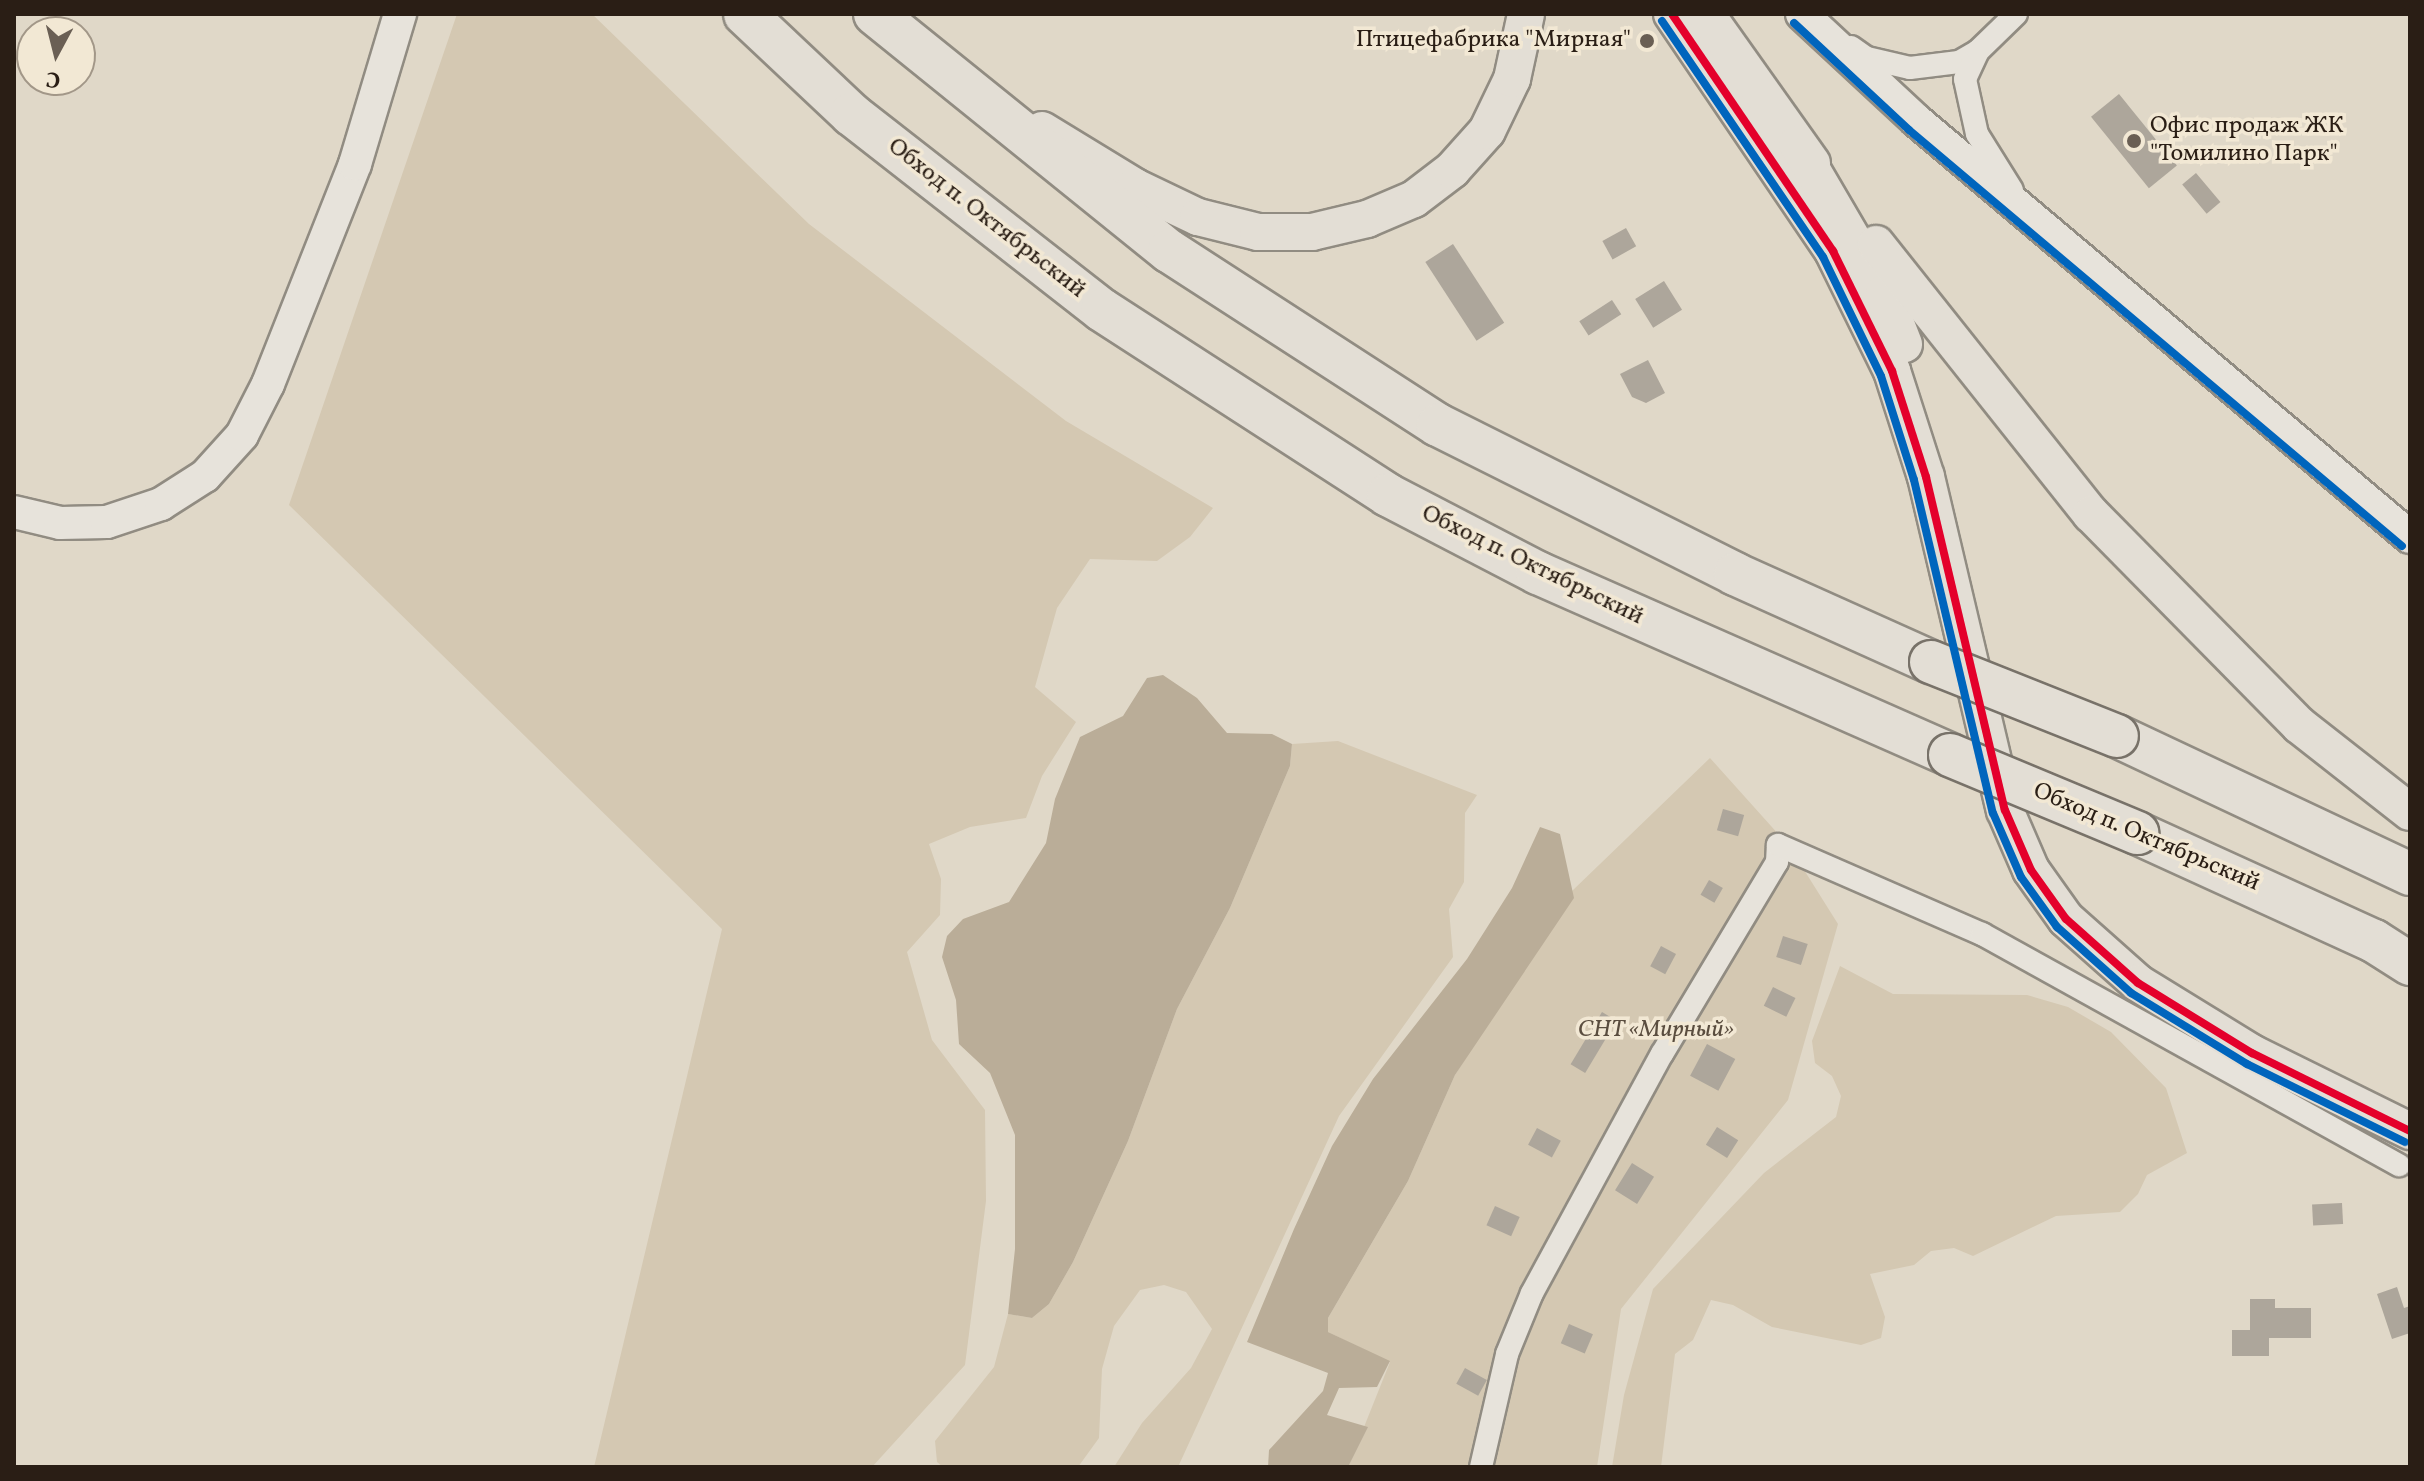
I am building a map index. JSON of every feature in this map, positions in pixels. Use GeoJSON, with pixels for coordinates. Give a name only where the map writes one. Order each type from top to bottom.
{"type":"FeatureCollection","features":[{"type":"Feature","properties":{"kind":"highway","name":"Обход п. Октябрьский"},"geometry":{"type":"LineString","coordinates":[[745,14],[851,114],[1102,310],[1388,495],[1538,573],[1705,650],[2137,833],[2374,941],[2410,964]]}},
{"type":"Feature","properties":{"kind":"highway"},"geometry":{"type":"LineString","coordinates":[[875,14],[928,61],[1169,251],[1438,425],[1735,574],[1931,662],[2117,736],[2410,874]]}},
{"type":"Feature","properties":{"kind":"main road"},"geometry":{"type":"LineString","coordinates":[[14,512],[60,523],[107,522],[161,504],[205,476],[242,435],[268,384],[355,164],[400,14]]}},
{"type":"Feature","properties":{"kind":"main road"},"geometry":{"type":"LineString","coordinates":[[928,61],[1135,187],[1198,217],[1258,232],[1312,232],[1367,219],[1414,199],[1452,170],[1487,131],[1512,79],[1526,14]]}},
{"type":"Feature","properties":{"kind":"main road"},"geometry":{"type":"LineString","coordinates":[[1672,14],[1833,251],[1892,371],[1926,477],[2005,810],[2031,870],[2066,919],[2138,983],[2252,1053],[2410,1131]]}},
{"type":"Feature","properties":{"kind":"main road"},"geometry":{"type":"LineString","coordinates":[[1805,17],[1917,121],[2410,537]]}},
{"type":"Feature","properties":{"kind":"main road"},"geometry":{"type":"LineString","coordinates":[[1709,19],[1797,144],[2091,514],[2299,725],[2410,812]]}},
{"type":"Feature","properties":{"kind":"main road"},"geometry":{"type":"LineString","coordinates":[[1797,144],[1884,293],[1929,406],[1951,473],[2029,802],[2055,863],[2085,906],[2149,962],[2263,1032],[2410,1106]]}},
{"type":"Feature","properties":{"kind":"street"},"geometry":{"type":"LineString","coordinates":[[2016,14],[1978,51],[1965,79],[1967,104],[1977,134],[2026,212]]}},
{"type":"Feature","properties":{"kind":"street"},"geometry":{"type":"LineString","coordinates":[[1805,17],[1867,58],[1887,64],[1935,68],[1978,51]]}},
{"type":"Feature","properties":{"kind":"street"},"geometry":{"type":"LineString","coordinates":[[1481,1467],[1507,1354],[1532,1293],[1662,1054],[1777,862],[1778,845],[1982,934],[2399,1165]]}},
{"type":"Feature","properties":{"kind":"green space"},"geometry":{"type":"Polygon","coordinates":[[[457,14],[592,14],[809,224],[1066,421],[1213,508],[1190,537],[1157,561],[1090,559],[1057,608],[1035,687],[1076,722],[1042,776],[1026,818],[970,827],[929,844],[941,879],[940,915],[907,952],[932,1040],[985,1110],[986,1201],[965,1365],[872,1467],[594,1467],[722,929],[289,505],[457,14]]]}},
{"type":"Feature","properties":{"kind":"green space"},"geometry":{"type":"Polygon","coordinates":[[[1338,741],[1477,795],[1465,813],[1464,882],[1449,909],[1453,957],[1339,1116],[1178,1467],[1114,1467],[1142,1423],[1191,1368],[1212,1329],[1186,1292],[1164,1285],[1140,1290],[1114,1326],[1102,1369],[1099,1438],[1078,1467],[943,1467],[937,1462],[935,1441],[994,1367],[1008,1314],[1032,1318],[1049,1304],[1073,1262],[1128,1141],[1177,1009],[1230,908],[1290,766],[1292,744],[1338,741]]]}},
{"type":"Feature","properties":{"kind":"green space","name":"СНТ «Мирный»"},"geometry":{"type":"Polygon","coordinates":[[[1710,758],[1789,846],[1838,924],[1788,1100],[1621,1309],[1597,1467],[1348,1467],[1390,1362],[1328,1332],[1328,1318],[1408,1181],[1455,1075],[1572,891],[1710,758]]]}},
{"type":"Feature","properties":{"kind":"green space"},"geometry":{"type":"Polygon","coordinates":[[[1840,966],[1893,994],[2027,995],[2068,1007],[2111,1032],[2166,1088],[2187,1153],[2147,1175],[2138,1194],[2120,1212],[2056,1216],[1973,1256],[1954,1248],[1931,1251],[1914,1265],[1870,1274],[1885,1317],[1881,1338],[1861,1345],[1772,1327],[1733,1305],[1711,1300],[1693,1340],[1675,1354],[1661,1467],[1612,1467],[1624,1395],[1653,1289],[1764,1173],[1836,1117],[1841,1096],[1832,1076],[1815,1063],[1812,1041],[1840,966]]]}},
{"type":"Feature","properties":{"kind":"shaded area"},"geometry":{"type":"Polygon","coordinates":[[[1163,675],[1197,698],[1227,733],[1272,734],[1292,744],[1290,766],[1230,908],[1177,1009],[1128,1141],[1073,1262],[1049,1304],[1032,1318],[1008,1314],[1015,1249],[1015,1135],[990,1073],[959,1044],[956,1000],[942,957],[947,936],[963,919],[1009,902],[1046,843],[1055,799],[1080,737],[1123,716],[1147,678],[1163,675]]]}},
{"type":"Feature","properties":{"kind":"shaded area"},"geometry":{"type":"Polygon","coordinates":[[[1540,827],[1560,834],[1574,898],[1455,1075],[1408,1181],[1328,1318],[1328,1332],[1390,1361],[1377,1387],[1339,1388],[1327,1415],[1368,1427],[1348,1467],[1268,1467],[1269,1450],[1323,1391],[1328,1373],[1247,1342],[1294,1229],[1332,1146],[1373,1079],[1467,959],[1512,888],[1540,827]]]}},
{"type":"Feature","properties":{"kind":"building","name":"Офис продаж ЖК \"Томилино Парк\""},"geometry":{"type":"Polygon","coordinates":[[[2119,94],[2177,165],[2149,188],[2091,117],[2119,94]]]}},
{"type":"Feature","properties":{"kind":"building"},"geometry":{"type":"Polygon","coordinates":[[[2196,173],[2220,202],[2207,214],[2182,185],[2196,173]]]}},
{"type":"Feature","properties":{"kind":"building"},"geometry":{"type":"Polygon","coordinates":[[[1626,228],[1636,246],[1613,259],[1602,241],[1626,228]]]}},
{"type":"Feature","properties":{"kind":"building"},"geometry":{"type":"Polygon","coordinates":[[[1453,244],[1504,323],[1477,341],[1425,262],[1453,244]]]}},
{"type":"Feature","properties":{"kind":"building"},"geometry":{"type":"Polygon","coordinates":[[[1664,281],[1682,310],[1653,328],[1635,299],[1664,281]]]}},
{"type":"Feature","properties":{"kind":"building"},"geometry":{"type":"Polygon","coordinates":[[[1612,300],[1621,314],[1589,335],[1579,321],[1612,300]]]}},
{"type":"Feature","properties":{"kind":"building"},"geometry":{"type":"Polygon","coordinates":[[[1648,360],[1665,393],[1646,403],[1632,397],[1620,374],[1648,360]]]}},
{"type":"Feature","properties":{"kind":"building"},"geometry":{"type":"Polygon","coordinates":[[[1723,809],[1744,815],[1738,836],[1717,830],[1723,809]]]}},
{"type":"Feature","properties":{"kind":"building"},"geometry":{"type":"Polygon","coordinates":[[[1709,880],[1723,888],[1714,903],[1700,895],[1709,880]]]}},
{"type":"Feature","properties":{"kind":"building"},"geometry":{"type":"Polygon","coordinates":[[[1783,936],[1808,944],[1801,965],[1776,957],[1783,936]]]}},
{"type":"Feature","properties":{"kind":"building"},"geometry":{"type":"Polygon","coordinates":[[[1661,946],[1676,954],[1665,974],[1650,966],[1661,946]]]}},
{"type":"Feature","properties":{"kind":"building"},"geometry":{"type":"Polygon","coordinates":[[[1773,987],[1795,998],[1786,1017],[1764,1006],[1773,987]]]}},
{"type":"Feature","properties":{"kind":"building"},"geometry":{"type":"Polygon","coordinates":[[[1602,1012],[1617,1021],[1585,1073],[1571,1064],[1602,1012]]]}},
{"type":"Feature","properties":{"kind":"building"},"geometry":{"type":"Polygon","coordinates":[[[1707,1044],[1735,1059],[1718,1091],[1690,1076],[1707,1044]]]}},
{"type":"Feature","properties":{"kind":"building"},"geometry":{"type":"Polygon","coordinates":[[[1717,1127],[1738,1140],[1727,1158],[1706,1145],[1717,1127]]]}},
{"type":"Feature","properties":{"kind":"building"},"geometry":{"type":"Polygon","coordinates":[[[1537,1128],[1561,1141],[1552,1157],[1528,1145],[1537,1128]]]}},
{"type":"Feature","properties":{"kind":"building"},"geometry":{"type":"Polygon","coordinates":[[[1632,1163],[1654,1177],[1637,1204],[1615,1190],[1632,1163]]]}},
{"type":"Feature","properties":{"kind":"building"},"geometry":{"type":"Polygon","coordinates":[[[2342,1203],[2343,1224],[2313,1226],[2312,1205],[2342,1203]]]}},
{"type":"Feature","properties":{"kind":"building"},"geometry":{"type":"Polygon","coordinates":[[[1495,1206],[1520,1217],[1511,1236],[1486,1225],[1495,1206]]]}},
{"type":"Feature","properties":{"kind":"building"},"geometry":{"type":"Polygon","coordinates":[[[2397,1287],[2404,1308],[2410,1306],[2410,1333],[2392,1339],[2377,1294],[2397,1287]]]}},
{"type":"Feature","properties":{"kind":"building"},"geometry":{"type":"Polygon","coordinates":[[[2250,1299],[2275,1299],[2275,1308],[2311,1308],[2311,1338],[2269,1338],[2269,1356],[2232,1356],[2232,1330],[2250,1330],[2250,1299]]]}},
{"type":"Feature","properties":{"kind":"building"},"geometry":{"type":"Polygon","coordinates":[[[1569,1324],[1593,1334],[1585,1353],[1561,1343],[1569,1324]]]}},
{"type":"Feature","properties":{"kind":"building"},"geometry":{"type":"Polygon","coordinates":[[[1465,1368],[1487,1380],[1478,1396],[1456,1384],[1465,1368]]]}},
{"type":"Feature","properties":{"kind":"transit line"},"geometry":{"type":"LineString","coordinates":[[1672,14],[1833,251],[1892,371],[1926,477],[2005,810],[2031,870],[2066,919],[2138,983],[2252,1053],[2410,1131]]}},
{"type":"Feature","properties":{"kind":"transit line"},"geometry":{"type":"LineString","coordinates":[[1662,21],[1823,257],[1881,376],[1914,480],[1993,813],[2021,877],[2057,927],[2131,993],[2247,1064],[2405,1142]]}},
{"type":"Feature","properties":{"kind":"transit line"},"geometry":{"type":"LineString","coordinates":[[1794,23],[1909,130],[2402,546]]}},
{"type":"Feature","properties":{"kind":"place","name":"Птицефабрика \"Мирная\""},"geometry":{"type":"Point","coordinates":[1647,41]}},
{"type":"Feature","properties":{"kind":"place","name":"Офис продаж ЖК \"Томилино Парк\""},"geometry":{"type":"Point","coordinates":[2134,141]}}]}
